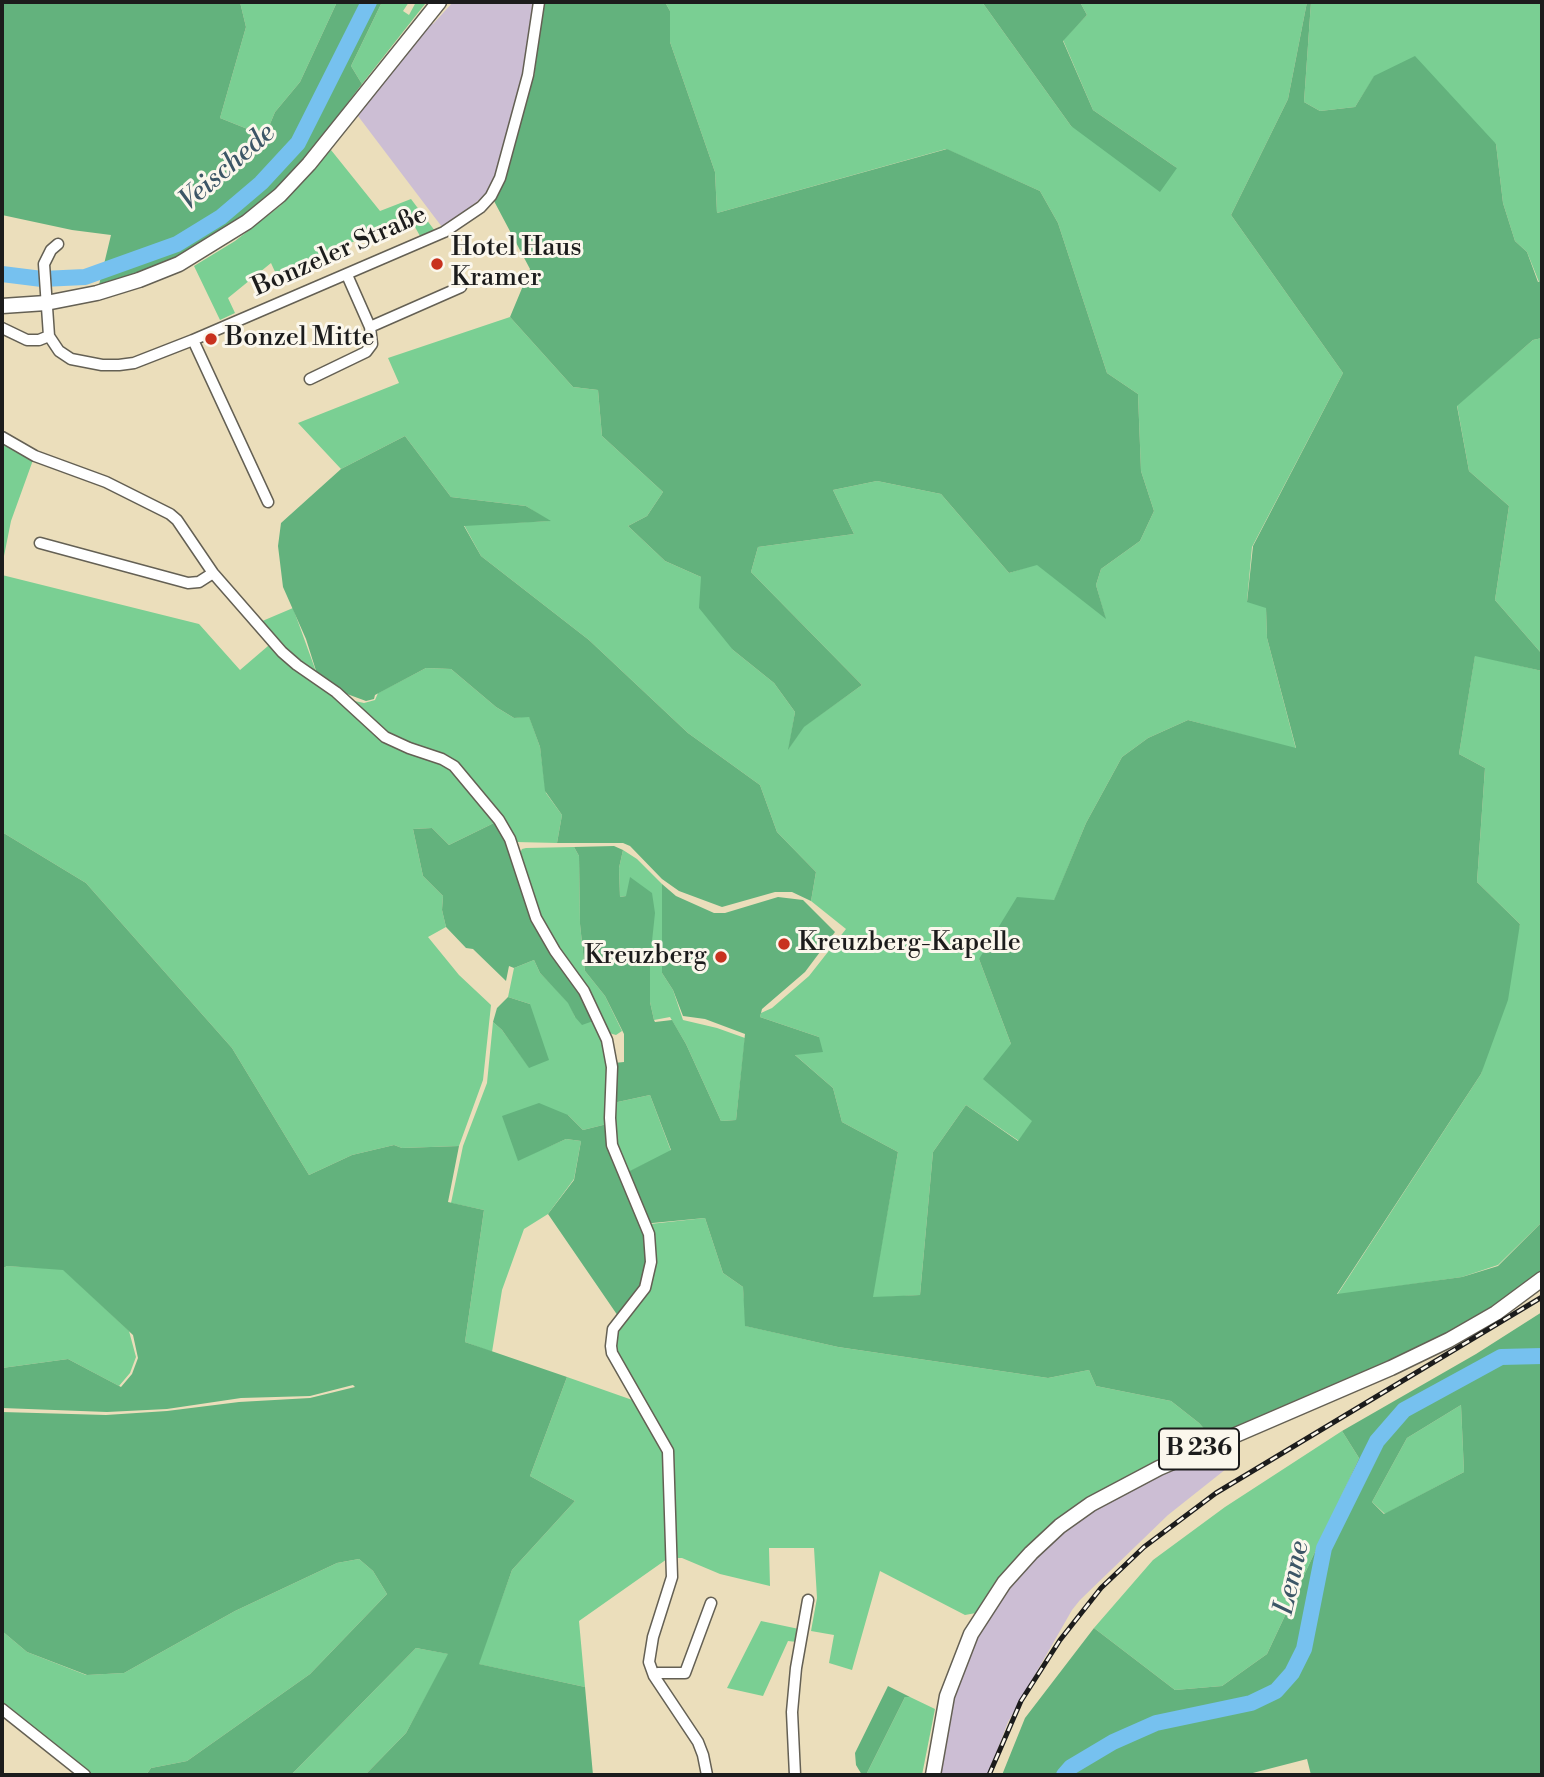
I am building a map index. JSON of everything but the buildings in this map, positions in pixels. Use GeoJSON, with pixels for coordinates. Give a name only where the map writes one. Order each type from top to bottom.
{"type":"FeatureCollection","features":[{"type":"Feature","properties":{"kind":"main road"},"geometry":{"type":"LineString","coordinates":[[2,306],[46,303],[97,293],[159,273],[247,222],[280,195],[309,164],[439,2]]}},
{"type":"Feature","properties":{"kind":"main road","name":"B 236"},"geometry":{"type":"LineString","coordinates":[[933,1775],[943,1713],[965,1646],[992,1600],[1031,1553],[1074,1516],[1159,1468],[1439,1345],[1496,1313],[1542,1279]]}},
{"type":"Feature","properties":{"kind":"street","name":"Bonzeler Straße"},"geometry":{"type":"LineString","coordinates":[[49,336],[59,351],[71,359],[102,365],[134,363],[347,275],[444,232],[465,219],[491,196],[500,178],[528,75],[539,2]]}},
{"type":"Feature","properties":{"kind":"street"},"geometry":{"type":"LineString","coordinates":[[2,328],[27,340],[39,340],[49,336],[44,279],[47,256],[58,244]]}},
{"type":"Feature","properties":{"kind":"street"},"geometry":{"type":"LineString","coordinates":[[310,379],[366,352],[372,344],[370,327],[347,275]]}},
{"type":"Feature","properties":{"kind":"street"},"geometry":{"type":"LineString","coordinates":[[370,327],[461,287]]}},
{"type":"Feature","properties":{"kind":"street"},"geometry":{"type":"LineString","coordinates":[[193,340],[268,502]]}},
{"type":"Feature","properties":{"kind":"street"},"geometry":{"type":"LineString","coordinates":[[2,437],[35,456],[106,482],[170,513],[213,573],[282,652],[335,692],[386,737],[442,759],[460,772],[506,831],[514,846],[536,918],[597,1015],[610,1053],[611,1132],[614,1153],[647,1227],[651,1246],[651,1262],[645,1288],[613,1329],[611,1346],[612,1353],[668,1451],[672,1570],[649,1652],[649,1662],[653,1676],[698,1742],[707,1775]]}},
{"type":"Feature","properties":{"kind":"street"},"geometry":{"type":"LineString","coordinates":[[40,543],[188,583],[199,582],[213,573]]}},
{"type":"Feature","properties":{"kind":"street"},"geometry":{"type":"LineString","coordinates":[[795,1775],[792,1712],[796,1668],[808,1600]]}},
{"type":"Feature","properties":{"kind":"street"},"geometry":{"type":"LineString","coordinates":[[653,1676],[658,1673],[685,1673],[711,1603]]}},
{"type":"Feature","properties":{"kind":"street"},"geometry":{"type":"LineString","coordinates":[[2,1709],[85,1775]]}},
{"type":"Feature","properties":{"kind":"shaded area"},"geometry":{"type":"Polygon","coordinates":[[[453,2],[534,2],[525,63],[498,173],[489,190],[480,199],[456,220],[442,227],[358,116],[430,22],[433,24],[453,2]]]}},
{"type":"Feature","properties":{"kind":"shaded area"},"geometry":{"type":"Polygon","coordinates":[[[1217,1448],[1226,1469],[1168,1515],[1072,1610],[1008,1722],[988,1775],[937,1775],[943,1738],[962,1665],[997,1599],[1060,1530],[1130,1486],[1217,1448]]]}},
{"type":"Feature","properties":{"kind":"green space"},"geometry":{"type":"Polygon","coordinates":[[[2,2],[240,2],[246,27],[220,118],[265,136],[275,112],[300,82],[337,2],[382,2],[351,66],[362,84],[297,169],[245,217],[184,256],[121,281],[99,285],[111,235],[72,230],[2,215],[2,2]]]}},
{"type":"Feature","properties":{"kind":"green space"},"geometry":{"type":"Polygon","coordinates":[[[240,2],[337,2],[300,82],[275,112],[265,136],[220,118],[246,27],[240,2]]]}},
{"type":"Feature","properties":{"kind":"green space"},"geometry":{"type":"Polygon","coordinates":[[[382,2],[409,2],[403,11],[409,15],[416,2],[425,4],[362,84],[351,66],[382,2]]]}},
{"type":"Feature","properties":{"kind":"green space"},"geometry":{"type":"Polygon","coordinates":[[[544,2],[665,2],[670,11],[670,42],[715,172],[717,213],[947,149],[1040,191],[1058,223],[1107,373],[1138,394],[1141,471],[1154,511],[1140,541],[1101,569],[1096,585],[1106,619],[1037,565],[1009,573],[941,494],[877,481],[833,490],[854,534],[758,547],[751,572],[862,685],[804,727],[788,750],[795,712],[774,683],[733,650],[699,608],[701,577],[665,561],[628,526],[647,516],[663,492],[602,436],[598,390],[573,387],[510,317],[530,269],[494,201],[534,76],[544,2]]]}},
{"type":"Feature","properties":{"kind":"green space"},"geometry":{"type":"Polygon","coordinates":[[[665,2],[982,2],[1071,126],[1177,168],[1093,110],[1063,40],[1087,15],[1080,2],[1307,2],[1288,99],[1231,215],[1343,373],[1252,547],[1247,601],[1266,607],[1267,638],[1296,749],[1188,720],[1148,738],[1122,757],[1086,823],[1054,901],[979,959],[1011,1044],[1033,1121],[1019,1141],[966,1105],[933,1152],[920,1295],[872,1298],[898,1152],[842,1122],[833,1088],[794,1054],[819,1037],[760,1017],[761,1013],[772,1008],[809,976],[846,929],[811,901],[816,872],[777,832],[760,785],[688,733],[589,640],[481,556],[464,525],[549,521],[526,506],[451,497],[405,436],[341,469],[298,423],[399,383],[388,358],[510,317],[573,387],[598,390],[602,436],[663,492],[647,516],[628,526],[665,561],[701,577],[733,650],[774,683],[795,712],[789,748],[803,727],[862,685],[751,572],[758,547],[854,534],[833,490],[877,481],[941,494],[1009,573],[1037,564],[1105,617],[1096,585],[1101,569],[1140,541],[1154,511],[1141,471],[1138,394],[1107,373],[1058,223],[1040,191],[946,149],[717,213],[715,172],[670,42],[670,11],[665,2]]]}},
{"type":"Feature","properties":{"kind":"green space"},"geometry":{"type":"Polygon","coordinates":[[[982,2],[1080,2],[1087,15],[1063,41],[1093,110],[1177,168],[1160,192],[1071,126],[982,2]]]}},
{"type":"Feature","properties":{"kind":"green space"},"geometry":{"type":"Polygon","coordinates":[[[1307,2],[1311,2],[1304,102],[1320,111],[1355,107],[1374,76],[1415,56],[1496,144],[1503,203],[1515,241],[1527,252],[1538,282],[1542,281],[1542,338],[1533,340],[1457,406],[1469,471],[1509,506],[1495,600],[1542,654],[1542,671],[1475,656],[1459,754],[1485,768],[1477,882],[1520,924],[1508,1000],[1481,1074],[1337,1294],[1462,1277],[1498,1266],[1542,1222],[1542,1271],[1496,1310],[1408,1355],[1213,1439],[1199,1423],[1171,1401],[1096,1386],[1089,1370],[1048,1378],[838,1347],[745,1326],[743,1287],[723,1273],[705,1218],[642,1224],[648,1243],[643,1291],[618,1316],[548,1214],[574,1180],[581,1141],[566,1139],[518,1161],[502,1116],[539,1103],[568,1115],[583,1130],[607,1124],[622,1175],[671,1150],[650,1095],[613,1103],[614,1063],[624,1062],[624,1034],[605,996],[585,971],[580,924],[579,856],[574,847],[614,846],[623,850],[619,868],[620,897],[626,896],[630,877],[652,893],[655,913],[650,960],[650,1002],[654,1020],[672,1020],[686,1044],[721,1121],[736,1120],[745,1034],[705,1019],[683,1016],[673,990],[662,973],[662,884],[676,896],[714,913],[725,913],[778,897],[803,900],[835,932],[805,972],[762,1009],[760,1017],[819,1037],[823,1052],[795,1055],[833,1088],[842,1122],[898,1152],[873,1297],[920,1295],[933,1152],[966,1105],[1018,1141],[1032,1121],[983,1079],[1011,1044],[979,959],[1017,897],[1054,900],[1086,823],[1122,757],[1148,738],[1188,720],[1296,748],[1267,638],[1266,608],[1247,602],[1253,546],[1343,373],[1231,215],[1288,99],[1307,2]]]}},
{"type":"Feature","properties":{"kind":"green space"},"geometry":{"type":"Polygon","coordinates":[[[1311,2],[1542,2],[1542,281],[1539,282],[1527,252],[1515,241],[1503,203],[1496,144],[1374,77],[1355,107],[1320,111],[1304,102],[1311,2]]]}},
{"type":"Feature","properties":{"kind":"green space"},"geometry":{"type":"Polygon","coordinates":[[[331,150],[380,211],[411,199],[435,231],[420,236],[410,218],[276,274],[271,263],[228,298],[235,313],[220,320],[194,266],[235,241],[280,206],[331,150]]]}},
{"type":"Feature","properties":{"kind":"green space"},"geometry":{"type":"Polygon","coordinates":[[[1542,338],[1542,654],[1495,600],[1509,506],[1469,471],[1457,405],[1533,340],[1542,338]]]}},
{"type":"Feature","properties":{"kind":"green space"},"geometry":{"type":"Polygon","coordinates":[[[405,436],[451,497],[526,506],[551,521],[464,526],[481,556],[589,640],[688,733],[760,785],[777,832],[816,872],[811,901],[792,892],[775,892],[722,907],[679,891],[662,879],[630,846],[623,843],[557,843],[562,815],[545,791],[540,747],[529,717],[514,718],[496,707],[451,669],[426,668],[375,695],[374,699],[366,701],[347,694],[318,677],[306,639],[283,587],[278,546],[281,523],[341,469],[405,436]]]}},
{"type":"Feature","properties":{"kind":"green space"},"geometry":{"type":"Polygon","coordinates":[[[2,443],[33,460],[11,521],[2,566],[2,443]]]}},
{"type":"Feature","properties":{"kind":"green space"},"geometry":{"type":"Polygon","coordinates":[[[2,575],[199,624],[240,670],[275,640],[260,622],[293,608],[318,677],[332,694],[371,730],[449,767],[496,822],[449,845],[432,828],[413,829],[423,876],[443,896],[442,910],[446,927],[428,937],[459,975],[491,1005],[483,1080],[459,1146],[402,1148],[394,1145],[352,1155],[309,1175],[232,1048],[86,883],[2,832],[2,575]]]}},
{"type":"Feature","properties":{"kind":"green space"},"geometry":{"type":"Polygon","coordinates":[[[1475,655],[1542,671],[1542,1222],[1498,1265],[1462,1277],[1337,1295],[1481,1074],[1520,924],[1477,882],[1485,768],[1459,754],[1475,655]]]}},
{"type":"Feature","properties":{"kind":"green space"},"geometry":{"type":"Polygon","coordinates":[[[426,668],[451,669],[496,707],[514,718],[529,716],[540,747],[546,793],[562,815],[557,843],[516,842],[457,765],[384,732],[350,700],[364,703],[375,700],[378,693],[426,668]]]}},
{"type":"Feature","properties":{"kind":"green space"},"geometry":{"type":"Polygon","coordinates":[[[496,822],[565,969],[596,1020],[582,1025],[568,1003],[540,973],[534,960],[514,968],[509,966],[506,981],[473,949],[466,948],[446,927],[442,910],[443,896],[423,876],[413,829],[432,828],[449,845],[496,822]]]}},
{"type":"Feature","properties":{"kind":"green space"},"geometry":{"type":"Polygon","coordinates":[[[2,832],[86,883],[232,1048],[309,1175],[352,1155],[394,1145],[402,1148],[459,1146],[448,1202],[484,1210],[465,1342],[567,1377],[530,1476],[575,1501],[512,1570],[479,1664],[585,1687],[593,1775],[365,1775],[406,1733],[448,1654],[416,1648],[291,1775],[146,1775],[151,1768],[187,1761],[310,1674],[387,1594],[373,1571],[359,1559],[337,1563],[235,1611],[124,1673],[87,1675],[27,1652],[2,1631],[2,1412],[106,1415],[167,1411],[239,1402],[310,1398],[355,1387],[353,1385],[310,1396],[241,1398],[167,1409],[107,1412],[2,1408],[2,1368],[68,1359],[121,1387],[132,1374],[138,1358],[133,1335],[63,1270],[7,1266],[2,1269],[2,832]]]}},
{"type":"Feature","properties":{"kind":"green space"},"geometry":{"type":"Polygon","coordinates":[[[574,847],[579,856],[580,924],[585,971],[605,996],[622,1031],[616,1035],[609,1033],[594,1000],[567,964],[539,914],[520,853],[526,848],[574,847]]]}},
{"type":"Feature","properties":{"kind":"green space"},"geometry":{"type":"Polygon","coordinates":[[[623,850],[637,859],[662,884],[662,973],[673,990],[683,1020],[745,1038],[736,1120],[721,1121],[686,1044],[670,1017],[654,1020],[650,1002],[650,960],[626,896],[620,897],[619,868],[623,850]]]}},
{"type":"Feature","properties":{"kind":"green space"},"geometry":{"type":"Polygon","coordinates":[[[534,960],[540,973],[569,1003],[575,1017],[596,1020],[604,1040],[608,1068],[607,1124],[583,1130],[568,1115],[518,1160],[566,1139],[581,1141],[574,1179],[548,1214],[524,1229],[502,1290],[492,1352],[465,1342],[484,1210],[451,1203],[463,1146],[487,1083],[493,1022],[529,1067],[530,1004],[508,997],[514,968],[534,960]]]}},
{"type":"Feature","properties":{"kind":"green space"},"geometry":{"type":"Polygon","coordinates":[[[508,997],[530,1004],[549,1060],[529,1068],[502,1030],[493,1022],[497,1008],[508,997]]]}},
{"type":"Feature","properties":{"kind":"green space"},"geometry":{"type":"Polygon","coordinates":[[[650,1095],[671,1151],[625,1174],[613,1145],[613,1103],[650,1095]]]}},
{"type":"Feature","properties":{"kind":"green space"},"geometry":{"type":"Polygon","coordinates":[[[705,1218],[723,1273],[743,1287],[746,1326],[838,1347],[1048,1378],[1089,1370],[1096,1386],[1171,1401],[1199,1423],[1213,1439],[1136,1472],[1077,1505],[1005,1571],[976,1613],[965,1615],[880,1571],[852,1670],[829,1663],[834,1635],[811,1631],[817,1598],[814,1548],[769,1548],[770,1586],[720,1574],[682,1558],[675,1558],[671,1455],[614,1351],[616,1330],[650,1224],[705,1218]]]}},
{"type":"Feature","properties":{"kind":"green space"},"geometry":{"type":"Polygon","coordinates":[[[7,1266],[63,1269],[129,1331],[136,1357],[130,1373],[119,1386],[68,1359],[2,1368],[2,1269],[7,1266]]]}},
{"type":"Feature","properties":{"kind":"green space"},"geometry":{"type":"Polygon","coordinates":[[[1542,1312],[1542,1775],[1311,1775],[1307,1759],[1245,1775],[1002,1775],[1025,1718],[1094,1628],[1175,1690],[1222,1686],[1267,1654],[1359,1458],[1342,1431],[1476,1354],[1542,1312]],[[1461,1405],[1407,1438],[1372,1502],[1384,1514],[1464,1472],[1461,1405]]]}},
{"type":"Feature","properties":{"kind":"green space"},"geometry":{"type":"Polygon","coordinates":[[[567,1377],[638,1402],[664,1448],[667,1559],[579,1621],[585,1687],[478,1664],[512,1570],[575,1501],[530,1476],[567,1377]]]}},
{"type":"Feature","properties":{"kind":"green space"},"geometry":{"type":"Polygon","coordinates":[[[1461,1405],[1464,1472],[1385,1514],[1372,1502],[1407,1438],[1461,1405]]]}},
{"type":"Feature","properties":{"kind":"green space"},"geometry":{"type":"Polygon","coordinates":[[[1342,1431],[1359,1458],[1267,1654],[1222,1686],[1175,1690],[1094,1628],[1153,1560],[1225,1507],[1342,1431]]]}},
{"type":"Feature","properties":{"kind":"green space"},"geometry":{"type":"Polygon","coordinates":[[[359,1559],[373,1571],[387,1594],[310,1674],[187,1761],[151,1768],[146,1775],[89,1775],[2,1707],[2,1631],[27,1652],[86,1675],[124,1673],[235,1611],[337,1563],[359,1559]]]}},
{"type":"Feature","properties":{"kind":"green space"},"geometry":{"type":"Polygon","coordinates":[[[761,1621],[799,1629],[797,1642],[788,1641],[763,1696],[727,1688],[761,1621]]]}},
{"type":"Feature","properties":{"kind":"green space"},"geometry":{"type":"Polygon","coordinates":[[[416,1648],[449,1654],[406,1733],[365,1775],[291,1775],[416,1648]]]}},
{"type":"Feature","properties":{"kind":"green space"},"geometry":{"type":"Polygon","coordinates":[[[888,1686],[910,1697],[905,1697],[866,1775],[862,1775],[856,1765],[855,1753],[888,1686]]]}},
{"type":"Feature","properties":{"kind":"green space"},"geometry":{"type":"Polygon","coordinates":[[[905,1697],[935,1709],[922,1775],[866,1775],[905,1697]]]}},
{"type":"Feature","properties":{"kind":"waterway","name":"Veischede"},"geometry":{"type":"LineString","coordinates":[[2,274],[42,279],[85,277],[177,244],[221,217],[261,183],[298,143],[369,2]]}},
{"type":"Feature","properties":{"kind":"waterway","name":"Lenne"},"geometry":{"type":"LineString","coordinates":[[1064,1775],[1071,1767],[1113,1742],[1156,1723],[1251,1703],[1276,1691],[1292,1673],[1304,1649],[1324,1548],[1377,1441],[1404,1410],[1501,1357],[1542,1356]]}},
{"type":"Feature","properties":{"kind":"railway"},"geometry":{"type":"LineString","coordinates":[[989,1775],[1021,1701],[1060,1640],[1101,1588],[1144,1547],[1216,1493],[1542,1297]]}},
{"type":"Feature","properties":{"kind":"place","name":"Hotel Haus Kramer"},"geometry":{"type":"Point","coordinates":[437,264]}},
{"type":"Feature","properties":{"kind":"place","name":"Bonzel Mitte"},"geometry":{"type":"Point","coordinates":[211,339]}},
{"type":"Feature","properties":{"kind":"place","name":"Kreuzberg-Kapelle"},"geometry":{"type":"Point","coordinates":[784,944]}},
{"type":"Feature","properties":{"kind":"place","name":"Kreuzberg"},"geometry":{"type":"Point","coordinates":[721,957]}}]}
